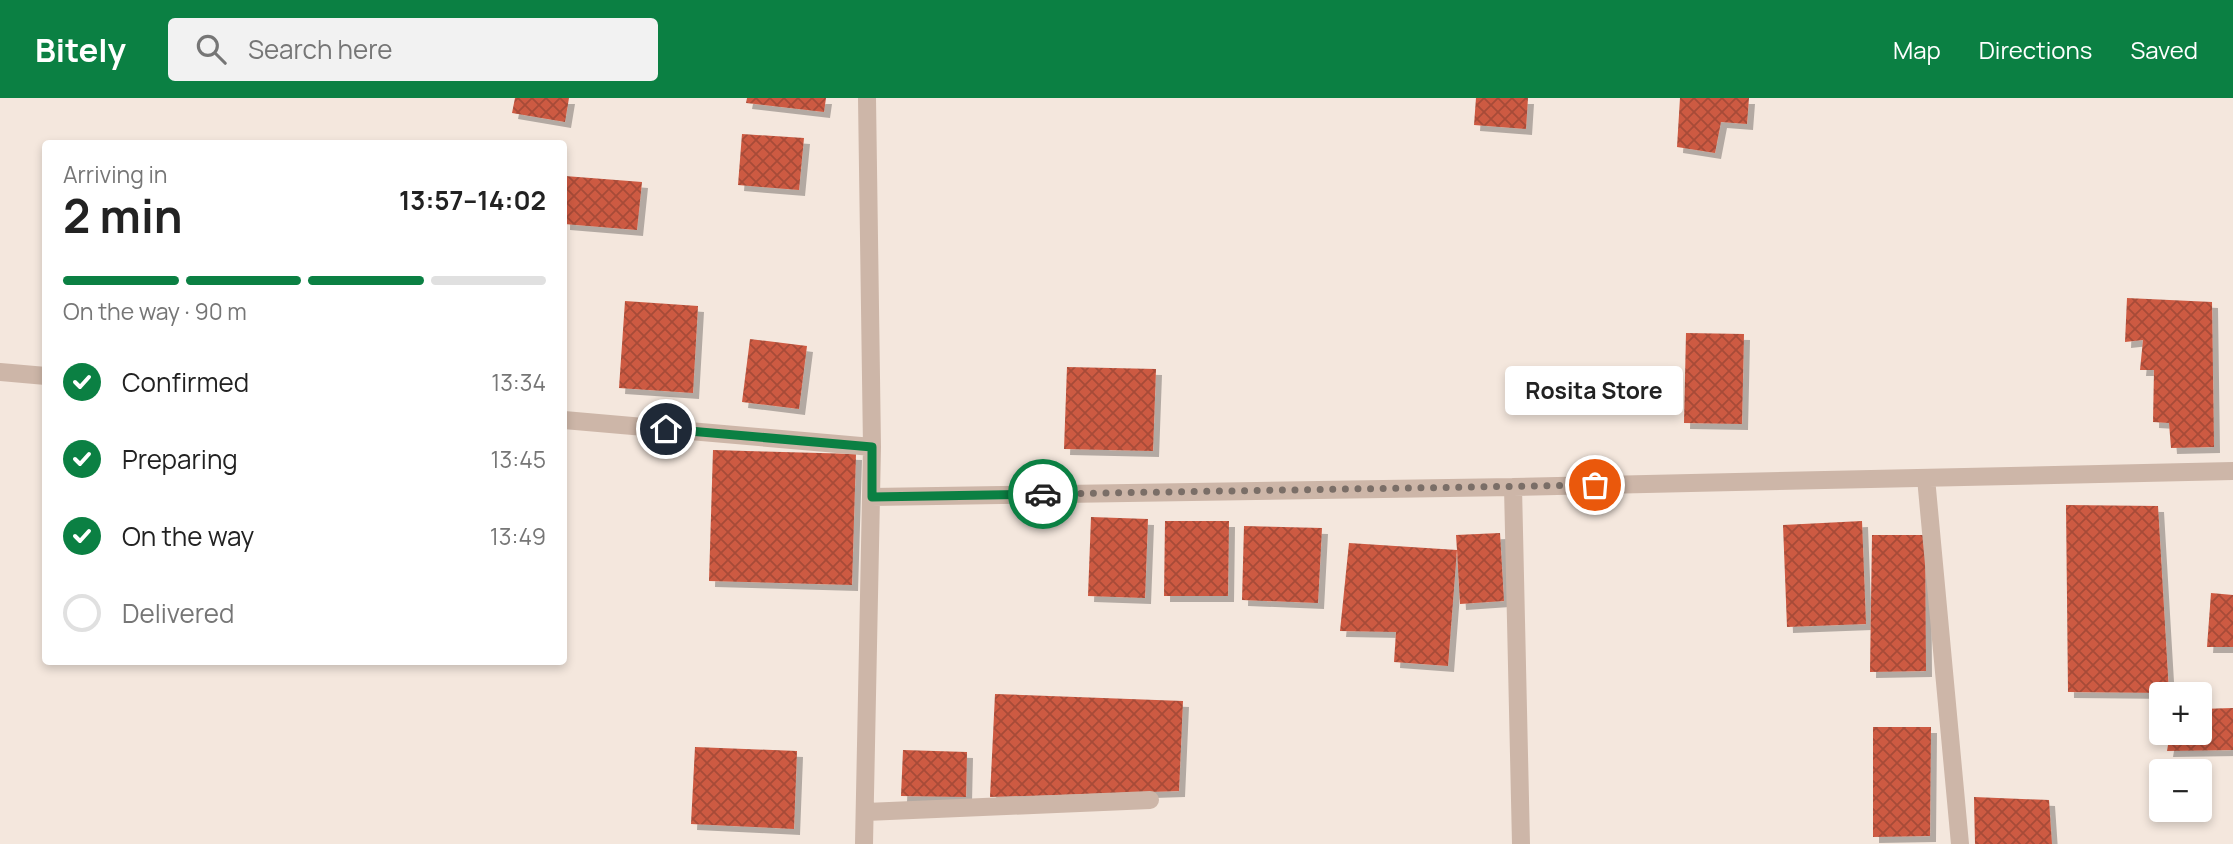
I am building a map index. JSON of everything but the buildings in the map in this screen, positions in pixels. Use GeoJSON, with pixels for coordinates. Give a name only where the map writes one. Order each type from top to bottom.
{"type":"FeatureCollection","features":[{"type":"Feature","properties":{"kind":"street"},"geometry":{"type":"LineString","coordinates":[[864,844],[872,497],[867,98]]}},
{"type":"Feature","properties":{"kind":"street"},"geometry":{"type":"LineString","coordinates":[[0,372],[42,376]]}},
{"type":"Feature","properties":{"kind":"street"},"geometry":{"type":"LineString","coordinates":[[567,420],[872,447]]}},
{"type":"Feature","properties":{"kind":"street"},"geometry":{"type":"LineString","coordinates":[[872,497],[1513,487],[2233,471]]}},
{"type":"Feature","properties":{"kind":"street"},"geometry":{"type":"LineString","coordinates":[[1926,478],[1960,844]]}},
{"type":"Feature","properties":{"kind":"street"},"geometry":{"type":"LineString","coordinates":[[1513,487],[1521,844]]}},
{"type":"Feature","properties":{"kind":"street"},"geometry":{"type":"LineString","coordinates":[[866,812],[1150,800]]}},
{"type":"Feature","properties":{"kind":"way so far"},"geometry":{"type":"LineString","coordinates":[[1043,494],[1595,485]]}},
{"type":"Feature","properties":{"kind":"place","name":"Rosita Store"},"geometry":{"type":"Point","coordinates":[1595,485]}},
{"type":"Feature","properties":{"kind":"route"},"geometry":{"type":"LineString","coordinates":[[666,429],[872,447],[872,497],[1043,494]]}}]}
